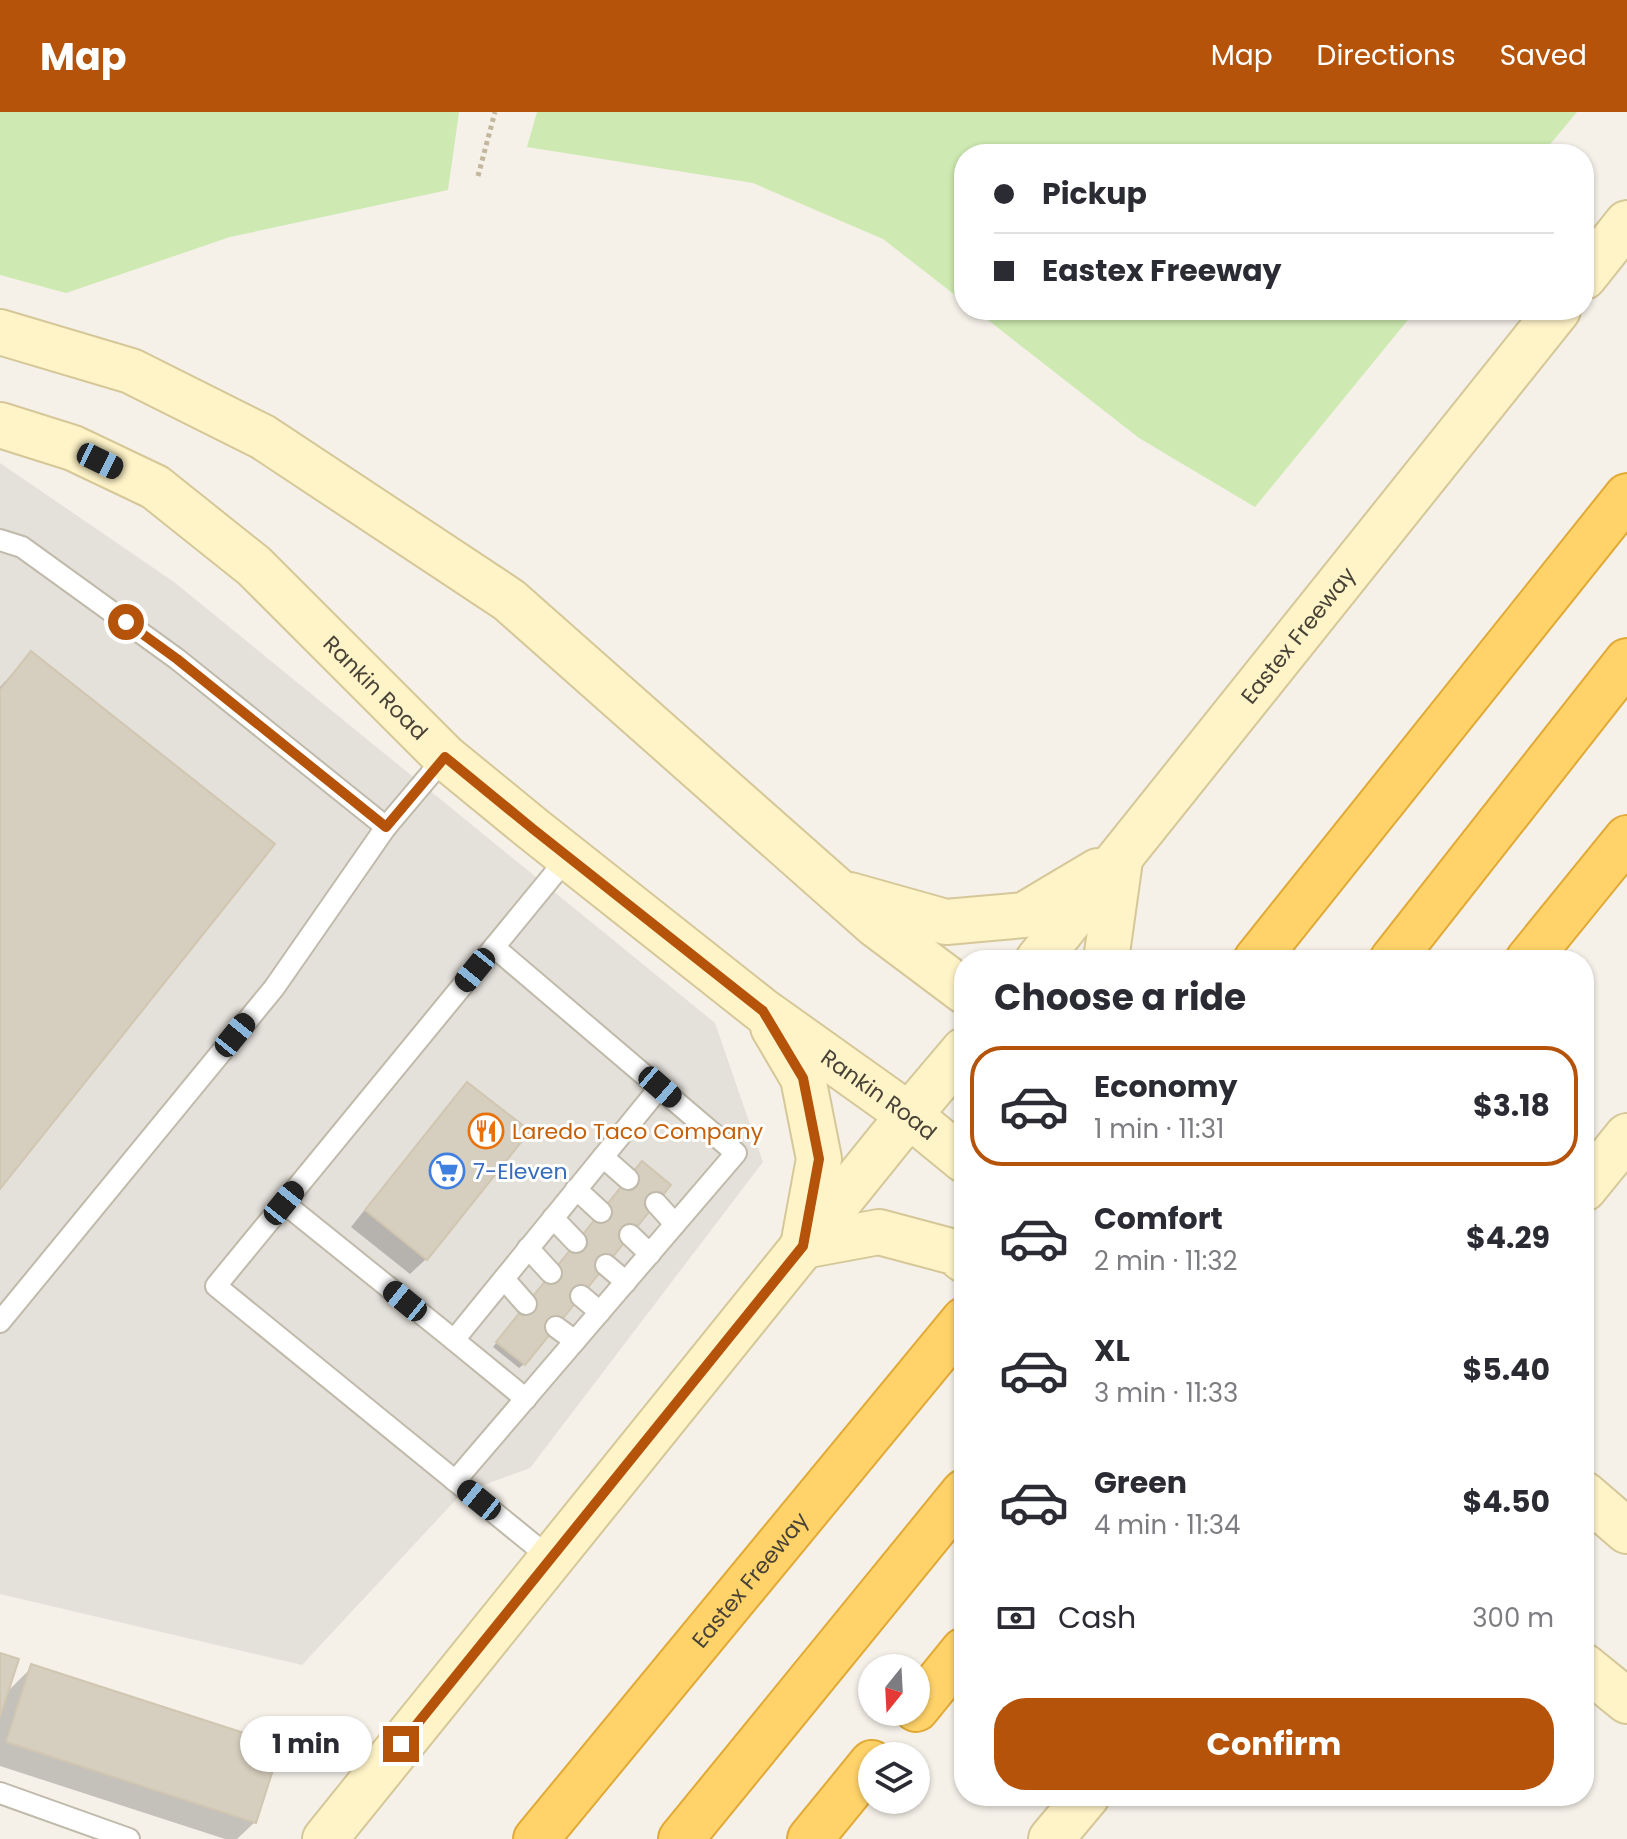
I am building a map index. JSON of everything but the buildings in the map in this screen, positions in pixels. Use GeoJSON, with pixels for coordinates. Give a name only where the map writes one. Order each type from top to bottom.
{"type":"FeatureCollection","features":[{"type":"Feature","properties":{"kind":"highway"},"geometry":{"type":"LineString","coordinates":[[1265,950],[1627,496]]}},
{"type":"Feature","properties":{"kind":"highway"},"geometry":{"type":"LineString","coordinates":[[1400,950],[1627,661]]}},
{"type":"Feature","properties":{"kind":"highway"},"geometry":{"type":"LineString","coordinates":[[1536,950],[1627,838]]}},
{"type":"Feature","properties":{"kind":"highway","name":"Eastex Freeway"},"geometry":{"type":"LineString","coordinates":[[536,1839],[954,1332]]}},
{"type":"Feature","properties":{"kind":"highway"},"geometry":{"type":"LineString","coordinates":[[681,1839],[954,1504]]}},
{"type":"Feature","properties":{"kind":"highway"},"geometry":{"type":"LineString","coordinates":[[930,1692],[954,1662]]}},
{"type":"Feature","properties":{"kind":"highway"},"geometry":{"type":"LineString","coordinates":[[890,1742],[903,1726]]}},
{"type":"Feature","properties":{"kind":"highway"},"geometry":{"type":"LineString","coordinates":[[810,1839],[858,1780]]}},
{"type":"Feature","properties":{"kind":"main road"},"geometry":{"type":"LineString","coordinates":[[1594,264],[1627,223]]}},
{"type":"Feature","properties":{"kind":"main road","name":"Eastex Freeway"},"geometry":{"type":"LineString","coordinates":[[1046,950],[1550,320]]}},
{"type":"Feature","properties":{"kind":"main road"},"geometry":{"type":"LineString","coordinates":[[0,332],[131,371],[263,437],[509,600],[876,925],[954,984]]}},
{"type":"Feature","properties":{"kind":"main road","name":"Rankin Road"},"geometry":{"type":"LineString","coordinates":[[0,425],[73,448],[155,487],[254,566],[445,757],[763,1011],[909,1115],[954,1152]]}},
{"type":"Feature","properties":{"kind":"main road"},"geometry":{"type":"LineString","coordinates":[[839,892],[946,922],[1024,915],[1120,858]]}},
{"type":"Feature","properties":{"kind":"main road"},"geometry":{"type":"LineString","coordinates":[[1107,950],[1120,858]]}},
{"type":"Feature","properties":{"kind":"main road"},"geometry":{"type":"LineString","coordinates":[[763,1011],[803,1078],[819,1159],[803,1246]]}},
{"type":"Feature","properties":{"kind":"main road"},"geometry":{"type":"LineString","coordinates":[[325,1839],[954,1062]]}},
{"type":"Feature","properties":{"kind":"main road"},"geometry":{"type":"LineString","coordinates":[[1594,1177],[1627,1136]]}},
{"type":"Feature","properties":{"kind":"main road"},"geometry":{"type":"LineString","coordinates":[[803,1246],[879,1232],[954,1252]]}},
{"type":"Feature","properties":{"kind":"main road"},"geometry":{"type":"LineString","coordinates":[[1594,1503],[1627,1531]]}},
{"type":"Feature","properties":{"kind":"main road"},"geometry":{"type":"LineString","coordinates":[[1594,1674],[1627,1701]]}},
{"type":"Feature","properties":{"kind":"main road"},"geometry":{"type":"LineString","coordinates":[[1051,1839],[1079,1806]]}},
{"type":"Feature","properties":{"kind":"lane"},"geometry":{"type":"LineString","coordinates":[[0,540],[22,547],[177,659],[386,827]]}},
{"type":"Feature","properties":{"kind":"lane"},"geometry":{"type":"LineString","coordinates":[[0,1322],[274,988],[386,827],[445,757]]}},
{"type":"Feature","properties":{"kind":"lane"},"geometry":{"type":"LineString","coordinates":[[550,1558],[216,1286],[568,857]]}},
{"type":"Feature","properties":{"kind":"lane"},"geometry":{"type":"LineString","coordinates":[[455,1481],[736,1153],[494,947]]}},
{"type":"Feature","properties":{"kind":"lane"},"geometry":{"type":"LineString","coordinates":[[454,1340],[660,1087]]}},
{"type":"Feature","properties":{"kind":"lane"},"geometry":{"type":"LineString","coordinates":[[603,1157],[628,1179]]}},
{"type":"Feature","properties":{"kind":"lane"},"geometry":{"type":"LineString","coordinates":[[576,1189],[601,1212]]}},
{"type":"Feature","properties":{"kind":"lane"},"geometry":{"type":"LineString","coordinates":[[284,1203],[526,1399]]}},
{"type":"Feature","properties":{"kind":"lane"},"geometry":{"type":"LineString","coordinates":[[656,1203],[675,1224]]}},
{"type":"Feature","properties":{"kind":"lane"},"geometry":{"type":"LineString","coordinates":[[553,1218],[576,1242]]}},
{"type":"Feature","properties":{"kind":"lane"},"geometry":{"type":"LineString","coordinates":[[630,1235],[650,1254]]}},
{"type":"Feature","properties":{"kind":"lane"},"geometry":{"type":"LineString","coordinates":[[528,1248],[551,1273]]}},
{"type":"Feature","properties":{"kind":"lane"},"geometry":{"type":"LineString","coordinates":[[606,1265],[626,1282]]}},
{"type":"Feature","properties":{"kind":"lane"},"geometry":{"type":"LineString","coordinates":[[504,1279],[526,1304]]}},
{"type":"Feature","properties":{"kind":"lane"},"geometry":{"type":"LineString","coordinates":[[581,1296],[600,1312]]}},
{"type":"Feature","properties":{"kind":"lane"},"geometry":{"type":"LineString","coordinates":[[556,1327],[575,1341]]}},
{"type":"Feature","properties":{"kind":"lane"},"geometry":{"type":"LineString","coordinates":[[0,1793],[129,1839]]}},
{"type":"Feature","properties":{"kind":"path"},"geometry":{"type":"LineString","coordinates":[[478,176],[495,112]]}},
{"type":"Feature","properties":{"kind":"shaded area"},"geometry":{"type":"Polygon","coordinates":[[[0,463],[174,582],[715,1023],[763,1162],[530,1468],[462,1493],[302,1665],[0,1594],[0,463]]]}},
{"type":"Feature","properties":{"kind":"green space"},"geometry":{"type":"Polygon","coordinates":[[[0,112],[459,112],[448,190],[230,237],[66,293],[0,275],[0,112]]]}},
{"type":"Feature","properties":{"kind":"green space"},"geometry":{"type":"Polygon","coordinates":[[[537,112],[1577,112],[1550,144],[954,144],[954,294],[883,239],[753,183],[527,147],[537,112]]]}},
{"type":"Feature","properties":{"kind":"green space"},"geometry":{"type":"Polygon","coordinates":[[[988,320],[1408,320],[1255,507],[1139,438],[988,320]]]}},
{"type":"Feature","properties":{"kind":"place","name":"Laredo Taco Company"},"geometry":{"type":"Point","coordinates":[486,1131]}},
{"type":"Feature","properties":{"kind":"place","name":"7-Eleven"},"geometry":{"type":"Point","coordinates":[447,1171]}},
{"type":"Feature","properties":{"kind":"route"},"geometry":{"type":"LineString","coordinates":[[126,622],[177,659],[386,827],[445,757],[763,1011],[803,1078],[819,1159],[803,1246],[401,1744]]}}]}
